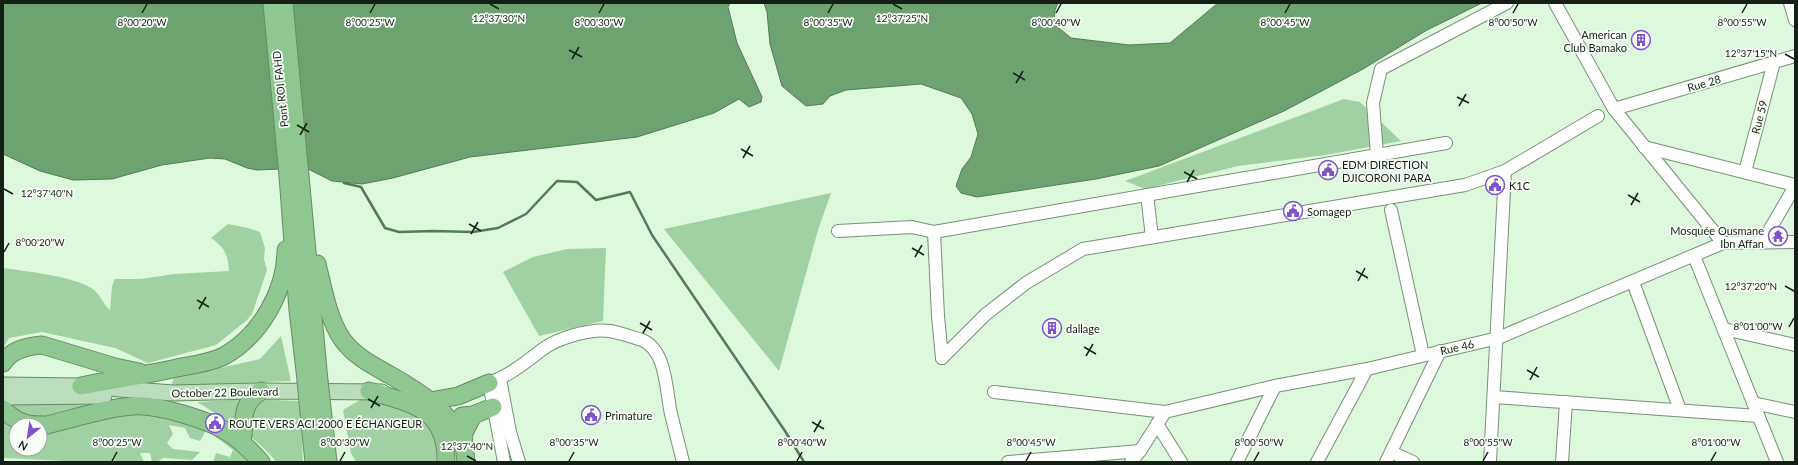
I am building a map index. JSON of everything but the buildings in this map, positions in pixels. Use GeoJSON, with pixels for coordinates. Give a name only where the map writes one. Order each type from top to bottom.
{"type":"FeatureCollection","features":[{"type":"Feature","properties":{"kind":"highway","name":"Pont ROI FAHD"},"geometry":{"type":"LineString","coordinates":[[272,3],[295,185]]}},
{"type":"Feature","properties":{"kind":"highway"},"geometry":{"type":"LineString","coordinates":[[284,3],[295,185],[312,380],[328,462]]}},
{"type":"Feature","properties":{"kind":"highway"},"geometry":{"type":"LineString","coordinates":[[81,386],[155,373],[197,364],[223,356],[254,331],[269,312],[283,273],[286,255],[286,228],[295,185]]}},
{"type":"Feature","properties":{"kind":"highway"},"geometry":{"type":"LineString","coordinates":[[295,185],[322,285],[332,317],[342,338],[354,353],[368,363],[404,383],[430,401],[448,417],[464,444]]}},
{"type":"Feature","properties":{"kind":"highway"},"geometry":{"type":"LineString","coordinates":[[3,364],[16,352],[30,346],[42,345],[115,367],[155,373]]}},
{"type":"Feature","properties":{"kind":"highway"},"geometry":{"type":"LineString","coordinates":[[430,401],[458,396],[494,381]]}},
{"type":"Feature","properties":{"kind":"highway"},"geometry":{"type":"LineString","coordinates":[[243,436],[244,413],[247,404],[251,398],[261,391]]}},
{"type":"Feature","properties":{"kind":"highway"},"geometry":{"type":"LineString","coordinates":[[370,391],[412,404],[427,412],[439,427],[446,446],[446,462]]}},
{"type":"Feature","properties":{"kind":"highway"},"geometry":{"type":"LineString","coordinates":[[112,396],[187,407],[212,418],[243,436],[266,462]]}},
{"type":"Feature","properties":{"kind":"highway"},"geometry":{"type":"LineString","coordinates":[[448,417],[473,414],[499,405]]}},
{"type":"Feature","properties":{"kind":"highway"},"geometry":{"type":"LineString","coordinates":[[48,425],[114,408],[135,406],[168,410],[202,419],[230,433],[260,462]]}},
{"type":"Feature","properties":{"kind":"highway"},"geometry":{"type":"LineString","coordinates":[[3,410],[11,417]]}},
{"type":"Feature","properties":{"kind":"highway"},"geometry":{"type":"LineString","coordinates":[[466,462],[463,435],[473,414]]}},
{"type":"Feature","properties":{"kind":"highway"},"geometry":{"type":"LineString","coordinates":[[314,462],[320,425]]}},
{"type":"Feature","properties":{"kind":"highway"},"geometry":{"type":"LineString","coordinates":[[320,425],[335,462]]}},
{"type":"Feature","properties":{"kind":"main road","name":"October 22 Boulevard"},"geometry":{"type":"LineString","coordinates":[[3,385],[81,386],[155,392],[370,391],[400,393],[430,401]]}},
{"type":"Feature","properties":{"kind":"main road"},"geometry":{"type":"LineString","coordinates":[[3,397],[112,396],[155,392]]}},
{"type":"Feature","properties":{"kind":"street"},"geometry":{"type":"LineString","coordinates":[[1377,155],[1373,103],[1381,68],[1507,3]]}},
{"type":"Feature","properties":{"kind":"street"},"geometry":{"type":"LineString","coordinates":[[1555,3],[1614,109],[1723,243]]}},
{"type":"Feature","properties":{"kind":"street"},"geometry":{"type":"LineString","coordinates":[[1790,3],[1795,20]]}},
{"type":"Feature","properties":{"kind":"street","name":"Rue 28"},"geometry":{"type":"LineString","coordinates":[[1614,109],[1795,56]]}},
{"type":"Feature","properties":{"kind":"street","name":"Rue 59"},"geometry":{"type":"LineString","coordinates":[[1745,172],[1774,62]]}},
{"type":"Feature","properties":{"kind":"street"},"geometry":{"type":"LineString","coordinates":[[934,232],[938,316],[942,358],[985,315],[1026,283],[1083,249],[1465,185],[1506,171],[1598,116]]}},
{"type":"Feature","properties":{"kind":"street"},"geometry":{"type":"LineString","coordinates":[[838,231],[912,228],[934,232],[1446,143]]}},
{"type":"Feature","properties":{"kind":"street"},"geometry":{"type":"LineString","coordinates":[[1644,147],[1795,185],[1762,243]]}},
{"type":"Feature","properties":{"kind":"street"},"geometry":{"type":"LineString","coordinates":[[1490,462],[1506,171]]}},
{"type":"Feature","properties":{"kind":"street"},"geometry":{"type":"LineString","coordinates":[[1147,195],[1152,237]]}},
{"type":"Feature","properties":{"kind":"street"},"geometry":{"type":"LineString","coordinates":[[1391,210],[1423,355]]}},
{"type":"Feature","properties":{"kind":"street","name":"Rue 46"},"geometry":{"type":"LineString","coordinates":[[994,392],[1165,412],[1275,386],[1367,369],[1498,338],[1723,243],[1795,242]]}},
{"type":"Feature","properties":{"kind":"street"},"geometry":{"type":"LineString","coordinates":[[1694,256],[1777,462]]}},
{"type":"Feature","properties":{"kind":"street"},"geometry":{"type":"LineString","coordinates":[[1633,282],[1680,410]]}},
{"type":"Feature","properties":{"kind":"street"},"geometry":{"type":"LineString","coordinates":[[1724,329],[1795,345]]}},
{"type":"Feature","properties":{"kind":"street"},"geometry":{"type":"LineString","coordinates":[[504,462],[499,405],[494,381],[548,346],[560,340],[600,330],[609,331],[647,342],[655,350],[662,365],[671,413],[683,462]]}},
{"type":"Feature","properties":{"kind":"street"},"geometry":{"type":"LineString","coordinates":[[1413,462],[1389,457],[1440,351]]}},
{"type":"Feature","properties":{"kind":"street"},"geometry":{"type":"LineString","coordinates":[[1317,462],[1367,369]]}},
{"type":"Feature","properties":{"kind":"street"},"geometry":{"type":"LineString","coordinates":[[1237,462],[1275,386]]}},
{"type":"Feature","properties":{"kind":"street"},"geometry":{"type":"LineString","coordinates":[[1494,397],[1758,416]]}},
{"type":"Feature","properties":{"kind":"street"},"geometry":{"type":"LineString","coordinates":[[1562,462],[1566,402]]}},
{"type":"Feature","properties":{"kind":"street"},"geometry":{"type":"LineString","coordinates":[[1753,403],[1795,412]]}},
{"type":"Feature","properties":{"kind":"street"},"geometry":{"type":"LineString","coordinates":[[499,405],[519,462]]}},
{"type":"Feature","properties":{"kind":"street"},"geometry":{"type":"LineString","coordinates":[[1131,462],[1140,451],[1165,412]]}},
{"type":"Feature","properties":{"kind":"street"},"geometry":{"type":"LineString","coordinates":[[1157,424],[1181,462]]}},
{"type":"Feature","properties":{"kind":"street"},"geometry":{"type":"LineString","coordinates":[[1008,462],[1140,451]]}},
{"type":"Feature","properties":{"kind":"shaded area"},"geometry":{"type":"Polygon","coordinates":[[[3,3],[730,3],[728,7],[737,43],[762,97],[761,102],[749,107],[739,99],[714,113],[637,137],[470,157],[393,178],[362,184],[332,181],[306,168],[257,170],[247,168],[225,159],[210,158],[162,165],[112,179],[73,180],[40,171],[3,154],[3,3]]]}},
{"type":"Feature","properties":{"kind":"shaded area"},"geometry":{"type":"Polygon","coordinates":[[[764,3],[1058,3],[1055,10],[1054,24],[1071,38],[1129,45],[1170,43],[1218,3],[1482,3],[1427,30],[1363,69],[1284,111],[1159,166],[1096,179],[977,197],[961,193],[956,186],[962,169],[971,157],[978,134],[972,114],[961,98],[921,84],[846,90],[830,96],[823,104],[806,106],[782,86],[770,44],[767,12],[764,3]]]}},
{"type":"Feature","properties":{"kind":"shaded area"},"geometry":{"type":"Polygon","coordinates":[[[1344,99],[1360,102],[1401,141],[1326,155],[1238,166],[1145,189],[1125,181],[1344,99]]]}},
{"type":"Feature","properties":{"kind":"shaded area"},"geometry":{"type":"Polygon","coordinates":[[[831,193],[818,230],[779,371],[664,229],[831,193]]]}},
{"type":"Feature","properties":{"kind":"shaded area"},"geometry":{"type":"Polygon","coordinates":[[[228,224],[260,232],[265,248],[264,259],[267,270],[252,314],[247,320],[216,345],[148,363],[115,348],[42,332],[9,338],[3,349],[3,268],[51,275],[87,285],[96,292],[110,310],[112,286],[115,279],[141,279],[174,274],[229,271],[227,256],[223,248],[211,238],[228,224]]]}},
{"type":"Feature","properties":{"kind":"shaded area"},"geometry":{"type":"Polygon","coordinates":[[[606,248],[603,321],[539,336],[503,272],[533,257],[567,249],[606,248]]]}},
{"type":"Feature","properties":{"kind":"shaded area"},"geometry":{"type":"Polygon","coordinates":[[[281,336],[291,381],[171,386],[174,378],[260,359],[281,336]]]}},
{"type":"Feature","properties":{"kind":"shaded area"},"geometry":{"type":"Polygon","coordinates":[[[3,399],[153,410],[206,430],[200,441],[190,438],[185,428],[169,425],[173,434],[167,443],[173,449],[200,452],[192,460],[163,458],[157,462],[152,462],[150,453],[140,453],[144,462],[86,462],[3,458],[3,399]]]}},
{"type":"Feature","properties":{"kind":"shaded area"},"geometry":{"type":"Polygon","coordinates":[[[248,399],[300,401],[303,462],[276,462],[269,453],[250,437],[197,402],[248,399]]]}},
{"type":"Feature","properties":{"kind":"shaded area"},"geometry":{"type":"Polygon","coordinates":[[[360,400],[391,401],[414,408],[430,428],[439,445],[436,462],[356,462],[351,453],[343,410],[360,400]]]}},
{"type":"Feature","properties":{"kind":"shaded area"},"geometry":{"type":"Polygon","coordinates":[[[215,428],[257,462],[213,462],[216,453],[230,457],[233,450],[212,434],[215,428]]]}},
{"type":"Feature","properties":{"kind":"waterway"},"geometry":{"type":"LineString","coordinates":[[344,183],[361,187],[385,228],[399,232],[473,232],[498,228],[526,214],[557,181],[577,182],[596,200],[630,192],[652,235],[785,431],[804,462]]}},
{"type":"Feature","properties":{"kind":"place","name":"American Club Bamako"},"geometry":{"type":"Point","coordinates":[1641,40]}},
{"type":"Feature","properties":{"kind":"place","name":"EDM DIRECTION DJICORONI PARA"},"geometry":{"type":"Point","coordinates":[1328,170]}},
{"type":"Feature","properties":{"kind":"place","name":"K1C"},"geometry":{"type":"Point","coordinates":[1495,185]}},
{"type":"Feature","properties":{"kind":"place","name":"Somagep"},"geometry":{"type":"Point","coordinates":[1293,211]}},
{"type":"Feature","properties":{"kind":"place","name":"Mosquée Ousmane Ibn Affan"},"geometry":{"type":"Point","coordinates":[1778,236]}},
{"type":"Feature","properties":{"kind":"place","name":"dallage"},"geometry":{"type":"Point","coordinates":[1052,328]}},
{"type":"Feature","properties":{"kind":"place","name":"Primature"},"geometry":{"type":"Point","coordinates":[591,415]}},
{"type":"Feature","properties":{"kind":"place","name":"ROUTE VERS ACI 2000 E ÉCHANGEUR"},"geometry":{"type":"Point","coordinates":[215,423]}}]}
